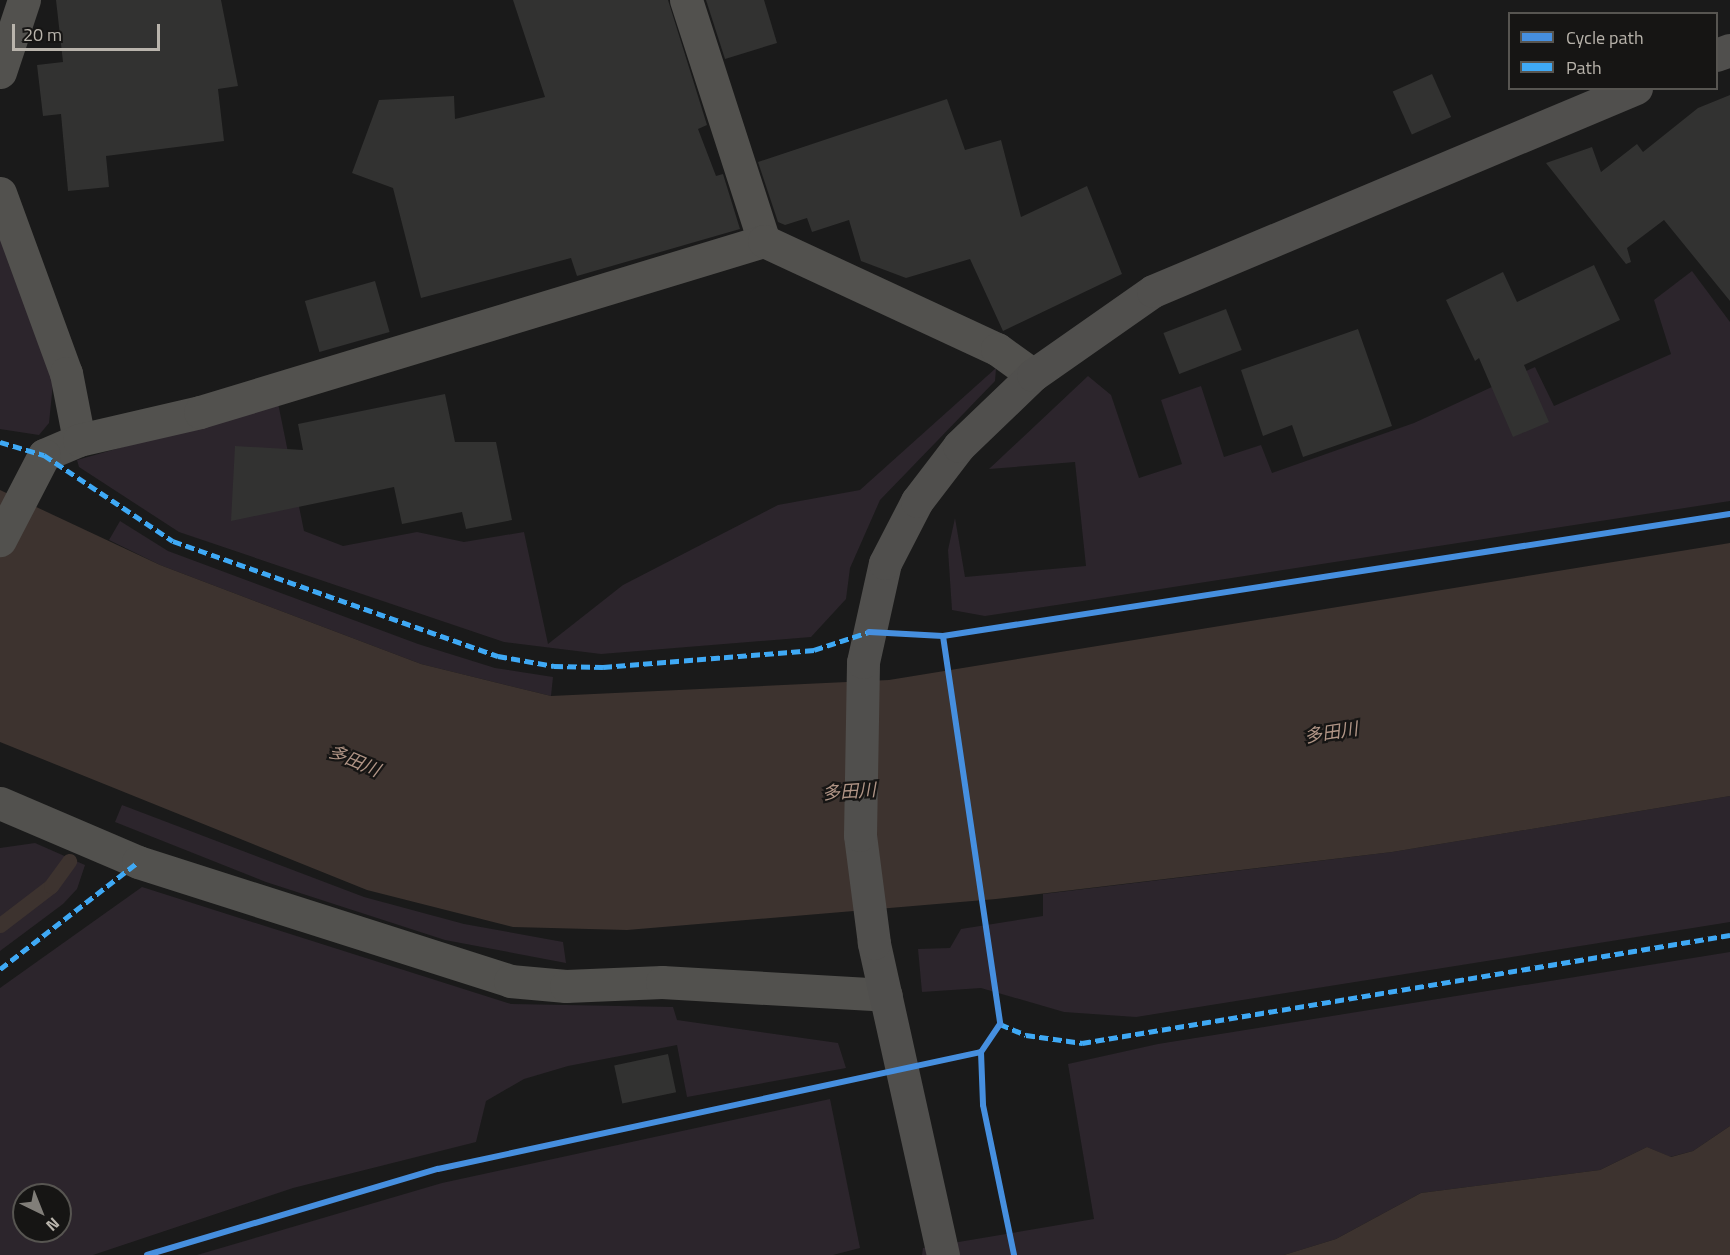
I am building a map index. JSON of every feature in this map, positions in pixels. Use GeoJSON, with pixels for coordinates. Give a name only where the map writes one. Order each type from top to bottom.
{"type":"FeatureCollection","features":[{"type":"Feature","properties":{"kind":"street"},"geometry":{"type":"LineString","coordinates":[[0,72],[24,0]]}},
{"type":"Feature","properties":{"kind":"street"},"geometry":{"type":"LineString","coordinates":[[686,0],[764,241]]}},
{"type":"Feature","properties":{"kind":"street"},"geometry":{"type":"LineString","coordinates":[[944,1255],[916,1116],[874,943],[860,835],[863,662],[885,563],[917,501],[959,446],[1033,375],[1153,291],[1630,90]]}},
{"type":"Feature","properties":{"kind":"street"},"geometry":{"type":"LineString","coordinates":[[0,193],[66,373],[79,440]]}},
{"type":"Feature","properties":{"kind":"street"},"geometry":{"type":"LineString","coordinates":[[0,540],[30,477],[44,455],[79,440],[200,412],[764,241],[997,349],[1033,375]]}},
{"type":"Feature","properties":{"kind":"street"},"geometry":{"type":"LineString","coordinates":[[0,803],[138,862],[510,981],[566,986],[662,982],[886,995]]}},
{"type":"Feature","properties":{"kind":"shaded area"},"geometry":{"type":"Polygon","coordinates":[[[0,224],[54,373],[49,423],[39,435],[0,429],[0,224]]]}},
{"type":"Feature","properties":{"kind":"shaded area"},"geometry":{"type":"Polygon","coordinates":[[[1692,271],[1730,322],[1730,501],[985,616],[952,610],[948,550],[955,518],[965,577],[1086,566],[1075,462],[989,469],[1088,376],[1111,395],[1139,478],[1182,464],[1161,400],[1201,386],[1224,457],[1261,445],[1272,473],[1414,423],[1535,367],[1554,406],[1671,354],[1654,300],[1692,271]]]}},
{"type":"Feature","properties":{"kind":"shaded area"},"geometry":{"type":"Polygon","coordinates":[[[996,368],[995,381],[880,500],[850,568],[846,599],[811,637],[601,654],[504,642],[179,532],[79,467],[77,460],[278,403],[304,531],[343,546],[417,532],[464,542],[524,532],[548,644],[623,585],[778,505],[860,490],[996,368]]]}},
{"type":"Feature","properties":{"kind":"shaded area"},"geometry":{"type":"Polygon","coordinates":[[[120,521],[168,551],[418,644],[495,668],[553,677],[551,696],[421,664],[160,565],[109,540],[120,521]]]}},
{"type":"Feature","properties":{"kind":"shaded area"},"geometry":{"type":"Polygon","coordinates":[[[1730,796],[1730,922],[1136,1017],[1064,1012],[981,988],[922,992],[918,949],[950,948],[961,929],[1043,916],[1043,894],[1392,852],[1730,796]]]}},
{"type":"Feature","properties":{"kind":"shaded area"},"geometry":{"type":"Polygon","coordinates":[[[122,805],[364,897],[464,924],[563,942],[566,963],[445,940],[266,882],[115,822],[122,805]]]}},
{"type":"Feature","properties":{"kind":"shaded area"},"geometry":{"type":"Polygon","coordinates":[[[35,843],[85,865],[77,889],[63,904],[0,951],[0,848],[35,843]]]}},
{"type":"Feature","properties":{"kind":"shaded area"},"geometry":{"type":"Polygon","coordinates":[[[142,887],[511,1004],[673,1007],[677,1020],[838,1043],[846,1068],[687,1097],[677,1045],[568,1066],[524,1079],[486,1101],[476,1142],[293,1188],[93,1255],[0,1255],[0,988],[142,887]]]}},
{"type":"Feature","properties":{"kind":"shaded area"},"geometry":{"type":"Polygon","coordinates":[[[1730,952],[1730,1126],[1693,1151],[1670,1157],[1647,1147],[1600,1170],[1421,1193],[1336,1239],[1284,1255],[922,1255],[923,1248],[1094,1219],[1068,1064],[1158,1044],[1730,952]]]}},
{"type":"Feature","properties":{"kind":"shaded area"},"geometry":{"type":"Polygon","coordinates":[[[830,1099],[860,1248],[833,1255],[197,1255],[442,1183],[830,1099]]]}},
{"type":"Feature","properties":{"kind":"water","name":"多田川"},"geometry":{"type":"Polygon","coordinates":[[[0,490],[160,565],[421,664],[551,696],[889,680],[1730,543],[1730,796],[1392,852],[996,899],[627,930],[513,927],[367,890],[0,742],[0,490]]]}},
{"type":"Feature","properties":{"kind":"water"},"geometry":{"type":"Polygon","coordinates":[[[1730,1126],[1730,1255],[1284,1255],[1336,1239],[1421,1193],[1600,1170],[1647,1147],[1671,1157],[1693,1151],[1730,1126]]]}},
{"type":"Feature","properties":{"kind":"building"},"geometry":{"type":"Polygon","coordinates":[[[56,0],[221,0],[238,86],[218,89],[224,141],[106,156],[109,187],[68,191],[61,114],[43,116],[37,65],[63,62],[56,0]]]}},
{"type":"Feature","properties":{"kind":"building"},"geometry":{"type":"Polygon","coordinates":[[[513,0],[668,0],[707,125],[698,129],[716,176],[723,174],[740,229],[577,276],[571,258],[421,298],[393,188],[352,173],[379,100],[454,96],[455,119],[545,97],[513,0]]]}},
{"type":"Feature","properties":{"kind":"building"},"geometry":{"type":"Polygon","coordinates":[[[706,0],[764,0],[777,43],[725,59],[706,0]]]}},
{"type":"Feature","properties":{"kind":"building"},"geometry":{"type":"Polygon","coordinates":[[[1432,74],[1451,117],[1412,134],[1393,91],[1432,74]]]}},
{"type":"Feature","properties":{"kind":"building"},"geometry":{"type":"Polygon","coordinates":[[[1730,95],[1730,301],[1664,220],[1627,248],[1631,262],[1626,264],[1546,163],[1592,147],[1601,172],[1637,144],[1643,152],[1698,108],[1730,95]]]}},
{"type":"Feature","properties":{"kind":"building"},"geometry":{"type":"Polygon","coordinates":[[[947,99],[965,150],[1001,140],[1021,217],[1087,186],[1122,274],[1003,331],[970,259],[906,278],[861,261],[849,220],[812,232],[807,218],[785,225],[778,222],[758,162],[947,99]]]}},
{"type":"Feature","properties":{"kind":"building"},"geometry":{"type":"Polygon","coordinates":[[[1594,265],[1620,320],[1524,365],[1549,422],[1513,437],[1479,358],[1475,361],[1446,300],[1503,272],[1517,302],[1594,265]]]}},
{"type":"Feature","properties":{"kind":"building"},"geometry":{"type":"Polygon","coordinates":[[[375,281],[390,332],[319,352],[305,301],[375,281]]]}},
{"type":"Feature","properties":{"kind":"building"},"geometry":{"type":"Polygon","coordinates":[[[1226,309],[1242,350],[1179,374],[1163,333],[1226,309]]]}},
{"type":"Feature","properties":{"kind":"building"},"geometry":{"type":"Polygon","coordinates":[[[1358,329],[1392,426],[1303,457],[1292,425],[1263,436],[1241,370],[1358,329]]]}},
{"type":"Feature","properties":{"kind":"building"},"geometry":{"type":"Polygon","coordinates":[[[445,394],[455,442],[496,442],[512,520],[466,529],[462,512],[402,524],[394,487],[231,521],[235,446],[303,450],[298,424],[445,394]]]}},
{"type":"Feature","properties":{"kind":"building"},"geometry":{"type":"Polygon","coordinates":[[[668,1054],[676,1092],[622,1104],[614,1065],[668,1054]]]}},
{"type":"Feature","properties":{"kind":"waterway"},"geometry":{"type":"LineString","coordinates":[[0,925],[51,886],[69,861]]}},
{"type":"Feature","properties":{"kind":"marked path"},"geometry":{"type":"LineString","coordinates":[[0,442],[44,455],[173,541],[498,656],[554,666],[603,667],[814,650],[869,632]]}},
{"type":"Feature","properties":{"kind":"marked path"},"geometry":{"type":"LineString","coordinates":[[0,969],[138,862]]}},
{"type":"Feature","properties":{"kind":"marked path"},"geometry":{"type":"LineString","coordinates":[[1000,1024],[1026,1035],[1082,1043],[1730,935]]}},
{"type":"Feature","properties":{"kind":"cycle path"},"geometry":{"type":"LineString","coordinates":[[869,632],[943,636],[1730,514]]}},
{"type":"Feature","properties":{"kind":"cycle path"},"geometry":{"type":"LineString","coordinates":[[943,636],[1000,1024],[981,1052],[983,1105],[1014,1255]]}},
{"type":"Feature","properties":{"kind":"cycle path"},"geometry":{"type":"LineString","coordinates":[[147,1255],[438,1169],[981,1052]]}}]}
